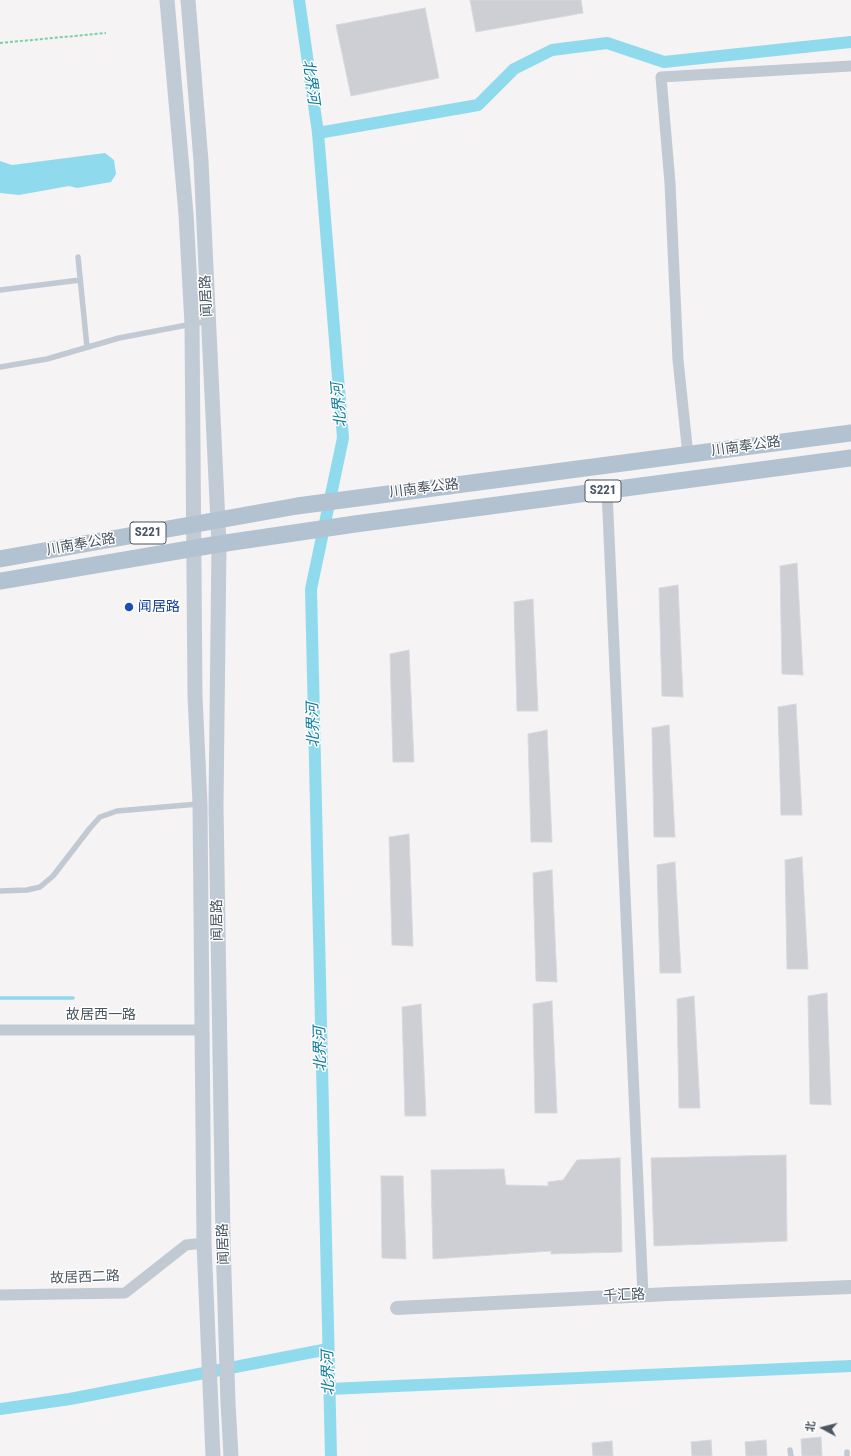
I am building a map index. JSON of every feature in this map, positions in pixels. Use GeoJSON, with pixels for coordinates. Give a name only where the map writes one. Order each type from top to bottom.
{"type":"FeatureCollection","features":[{"type":"Feature","properties":{"kind":"main road"},"geometry":{"type":"LineString","coordinates":[[167,0],[186,214],[192,324],[195,696],[208,805],[202,1030],[204,1243],[213,1456]]}},
{"type":"Feature","properties":{"kind":"main road","name":"闻居路"},"geometry":{"type":"LineString","coordinates":[[188,0],[201,161],[219,544],[208,805],[231,1456]]}},
{"type":"Feature","properties":{"kind":"main road","name":"川南奉公路"},"geometry":{"type":"LineString","coordinates":[[0,559],[297,506],[688,455],[851,432]]}},
{"type":"Feature","properties":{"kind":"main road","name":"川南奉公路"},"geometry":{"type":"LineString","coordinates":[[0,581],[193,548],[355,524],[851,458]]}},
{"type":"Feature","properties":{"kind":"street"},"geometry":{"type":"LineString","coordinates":[[688,455],[678,360],[670,183],[661,77],[851,66]]}},
{"type":"Feature","properties":{"kind":"street"},"geometry":{"type":"LineString","coordinates":[[607,490],[643,1295]]}},
{"type":"Feature","properties":{"kind":"street","name":"故居西一路"},"geometry":{"type":"LineString","coordinates":[[0,1030],[202,1030]]}},
{"type":"Feature","properties":{"kind":"street","name":"故居西二路"},"geometry":{"type":"LineString","coordinates":[[0,1295],[125,1293],[186,1245],[204,1243]]}},
{"type":"Feature","properties":{"kind":"street","name":"千汇路"},"geometry":{"type":"LineString","coordinates":[[397,1308],[643,1295],[851,1287]]}},
{"type":"Feature","properties":{"kind":"lane"},"geometry":{"type":"LineString","coordinates":[[78,257],[87,347]]}},
{"type":"Feature","properties":{"kind":"lane"},"geometry":{"type":"LineString","coordinates":[[0,290],[80,280]]}},
{"type":"Feature","properties":{"kind":"lane"},"geometry":{"type":"LineString","coordinates":[[0,367],[47,359],[119,338],[208,321]]}},
{"type":"Feature","properties":{"kind":"lane"},"geometry":{"type":"LineString","coordinates":[[0,891],[27,890],[40,887],[53,876],[100,817],[117,811],[208,805]]}},
{"type":"Feature","properties":{"kind":"path"},"geometry":{"type":"LineString","coordinates":[[0,43],[106,34]]}},
{"type":"Feature","properties":{"kind":"water"},"geometry":{"type":"Polygon","coordinates":[[[105,153],[114,160],[116,174],[111,182],[77,188],[69,186],[19,195],[0,193],[0,161],[12,165],[105,153]]]}},
{"type":"Feature","properties":{"kind":"building"},"geometry":{"type":"Polygon","coordinates":[[[470,0],[581,0],[583,13],[476,32],[470,0]]]}},
{"type":"Feature","properties":{"kind":"building"},"geometry":{"type":"Polygon","coordinates":[[[425,8],[439,78],[351,96],[336,25],[425,8]]]}},
{"type":"Feature","properties":{"kind":"building"},"geometry":{"type":"Polygon","coordinates":[[[797,563],[803,675],[782,674],[780,566],[797,563]]]}},
{"type":"Feature","properties":{"kind":"building"},"geometry":{"type":"Polygon","coordinates":[[[678,585],[683,697],[662,696],[659,588],[678,585]]]}},
{"type":"Feature","properties":{"kind":"building"},"geometry":{"type":"Polygon","coordinates":[[[533,599],[538,711],[517,711],[514,602],[533,599]]]}},
{"type":"Feature","properties":{"kind":"building"},"geometry":{"type":"Polygon","coordinates":[[[409,650],[414,762],[393,762],[390,654],[409,650]]]}},
{"type":"Feature","properties":{"kind":"building"},"geometry":{"type":"Polygon","coordinates":[[[796,704],[802,815],[781,815],[778,707],[796,704]]]}},
{"type":"Feature","properties":{"kind":"building"},"geometry":{"type":"Polygon","coordinates":[[[669,725],[675,837],[654,837],[652,728],[669,725]]]}},
{"type":"Feature","properties":{"kind":"building"},"geometry":{"type":"Polygon","coordinates":[[[547,730],[552,842],[531,842],[528,734],[547,730]]]}},
{"type":"Feature","properties":{"kind":"building"},"geometry":{"type":"Polygon","coordinates":[[[409,834],[413,946],[392,945],[389,837],[409,834]]]}},
{"type":"Feature","properties":{"kind":"building"},"geometry":{"type":"Polygon","coordinates":[[[802,857],[808,969],[787,969],[785,860],[802,857]]]}},
{"type":"Feature","properties":{"kind":"building"},"geometry":{"type":"Polygon","coordinates":[[[675,862],[681,973],[660,973],[657,865],[675,862]]]}},
{"type":"Feature","properties":{"kind":"building"},"geometry":{"type":"Polygon","coordinates":[[[552,870],[557,982],[536,981],[533,873],[552,870]]]}},
{"type":"Feature","properties":{"kind":"building"},"geometry":{"type":"Polygon","coordinates":[[[827,993],[831,1105],[810,1104],[808,996],[827,993]]]}},
{"type":"Feature","properties":{"kind":"building"},"geometry":{"type":"Polygon","coordinates":[[[694,996],[700,1108],[679,1108],[677,999],[694,996]]]}},
{"type":"Feature","properties":{"kind":"building"},"geometry":{"type":"Polygon","coordinates":[[[552,1001],[557,1113],[535,1113],[533,1004],[552,1001]]]}},
{"type":"Feature","properties":{"kind":"building"},"geometry":{"type":"Polygon","coordinates":[[[421,1004],[426,1116],[405,1116],[402,1007],[421,1004]]]}},
{"type":"Feature","properties":{"kind":"building"},"geometry":{"type":"Polygon","coordinates":[[[786,1155],[787,1241],[654,1246],[651,1158],[786,1155]]]}},
{"type":"Feature","properties":{"kind":"building"},"geometry":{"type":"Polygon","coordinates":[[[620,1158],[622,1252],[551,1254],[551,1251],[433,1259],[431,1170],[504,1169],[506,1185],[548,1186],[548,1182],[563,1180],[577,1160],[620,1158]]]}},
{"type":"Feature","properties":{"kind":"building"},"geometry":{"type":"Polygon","coordinates":[[[381,1176],[403,1176],[406,1259],[382,1258],[381,1176]]]}},
{"type":"Feature","properties":{"kind":"building"},"geometry":{"type":"Polygon","coordinates":[[[821,1437],[822,1456],[802,1456],[801,1439],[821,1437]]]}},
{"type":"Feature","properties":{"kind":"building"},"geometry":{"type":"Polygon","coordinates":[[[711,1440],[712,1456],[692,1456],[691,1442],[711,1440]]]}},
{"type":"Feature","properties":{"kind":"building"},"geometry":{"type":"Polygon","coordinates":[[[766,1440],[767,1456],[746,1456],[745,1442],[766,1440]]]}},
{"type":"Feature","properties":{"kind":"building"},"geometry":{"type":"Polygon","coordinates":[[[612,1441],[613,1456],[593,1456],[592,1443],[612,1441]]]}},
{"type":"Feature","properties":{"kind":"waterway","name":"北界河"},"geometry":{"type":"LineString","coordinates":[[299,0],[318,133],[343,438],[311,589],[331,1456]]}},
{"type":"Feature","properties":{"kind":"waterway"},"geometry":{"type":"LineString","coordinates":[[318,133],[478,105],[514,69],[552,50],[607,43],[664,62],[851,42]]}},
{"type":"Feature","properties":{"kind":"waterway"},"geometry":{"type":"LineString","coordinates":[[0,998],[73,998]]}},
{"type":"Feature","properties":{"kind":"waterway"},"geometry":{"type":"LineString","coordinates":[[0,1409],[70,1399],[328,1349]]}},
{"type":"Feature","properties":{"kind":"waterway"},"geometry":{"type":"LineString","coordinates":[[329,1389],[851,1366]]}},
{"type":"Feature","properties":{"kind":"place","name":"闻居路"},"geometry":{"type":"Point","coordinates":[129,607]}}]}
